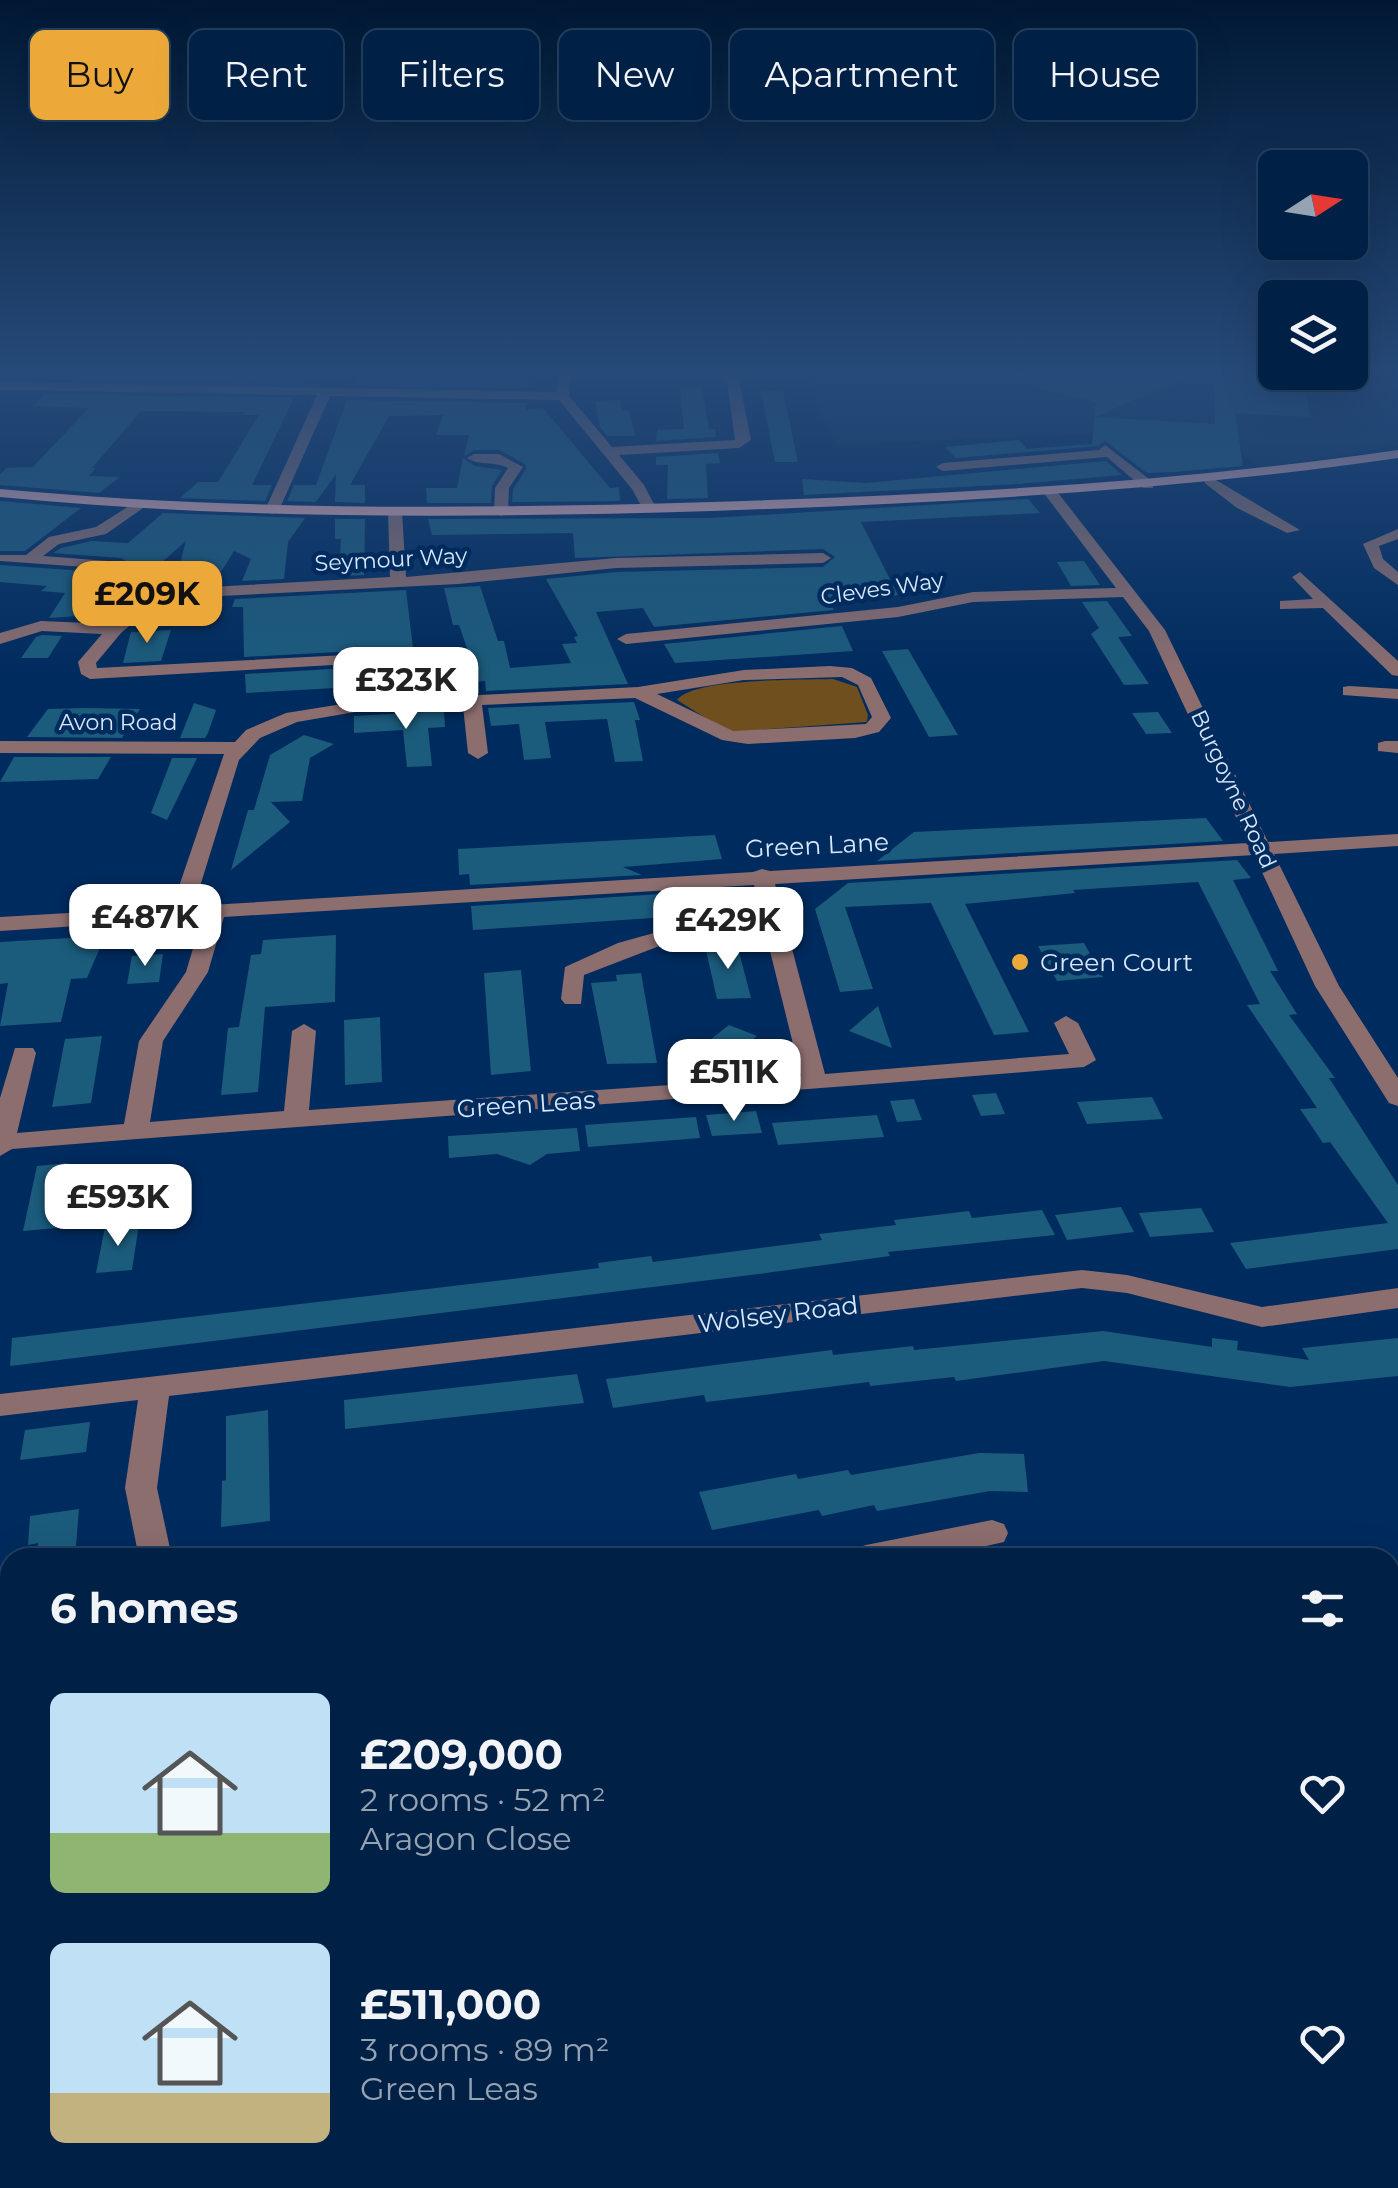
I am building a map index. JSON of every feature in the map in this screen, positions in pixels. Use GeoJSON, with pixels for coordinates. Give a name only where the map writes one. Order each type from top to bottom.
{"type":"FeatureCollection","features":[{"type":"Feature","properties":{"kind":"main road"},"geometry":{"type":"LineString","coordinates":[[0,493],[139,506],[501,512],[1050,492],[1259,474]]}},
{"type":"Feature","properties":{"kind":"street"},"geometry":{"type":"LineString","coordinates":[[272,510],[288,474]]}},
{"type":"Feature","properties":{"kind":"street"},"geometry":{"type":"LineString","coordinates":[[501,512],[502,488],[511,474]]}},
{"type":"Feature","properties":{"kind":"street"},"geometry":{"type":"LineString","coordinates":[[627,474],[650,508]]}},
{"type":"Feature","properties":{"kind":"street"},"geometry":{"type":"LineString","coordinates":[[1134,474],[1148,486]]}},
{"type":"Feature","properties":{"kind":"street"},"geometry":{"type":"LineString","coordinates":[[1211,481],[1263,518],[1292,530]]}},
{"type":"Feature","properties":{"kind":"street","name":"Burgoyne Road"},"geometry":{"type":"LineString","coordinates":[[1050,492],[1157,630],[1327,986],[1398,1098]]}},
{"type":"Feature","properties":{"kind":"street"},"geometry":{"type":"LineString","coordinates":[[28,560],[54,540],[101,530],[139,506]]}},
{"type":"Feature","properties":{"kind":"street"},"geometry":{"type":"LineString","coordinates":[[395,512],[398,581]]}},
{"type":"Feature","properties":{"kind":"street"},"geometry":{"type":"LineString","coordinates":[[1398,534],[1371,544],[1371,556],[1398,580]]}},
{"type":"Feature","properties":{"kind":"street"},"geometry":{"type":"LineString","coordinates":[[6,558],[121,567]]}},
{"type":"Feature","properties":{"kind":"street","name":"Seymour Way"},"geometry":{"type":"LineString","coordinates":[[456,653],[431,646],[90,674],[87,662],[115,629],[155,595],[458,579],[598,564],[799,562],[823,558]]}},
{"type":"Feature","properties":{"kind":"street"},"geometry":{"type":"LineString","coordinates":[[1300,577],[1398,671]]}},
{"type":"Feature","properties":{"kind":"street","name":"Cleves Way"},"geometry":{"type":"LineString","coordinates":[[635,632],[898,612],[973,598],[1128,592]]}},
{"type":"Feature","properties":{"kind":"street"},"geometry":{"type":"LineString","coordinates":[[1286,606],[1326,603]]}},
{"type":"Feature","properties":{"kind":"street"},"geometry":{"type":"LineString","coordinates":[[0,639],[41,626],[115,629]]}},
{"type":"Feature","properties":{"kind":"street"},"geometry":{"type":"LineString","coordinates":[[181,914],[237,748],[252,734],[271,725],[316,712],[638,692],[744,674],[830,671],[846,672],[865,682],[882,718],[872,728],[855,732],[748,738],[712,730],[638,692]]}},
{"type":"Feature","properties":{"kind":"street"},"geometry":{"type":"LineString","coordinates":[[1349,691],[1398,694]]}},
{"type":"Feature","properties":{"kind":"street"},"geometry":{"type":"LineString","coordinates":[[472,700],[478,753]]}},
{"type":"Feature","properties":{"kind":"street","name":"Avon Road"},"geometry":{"type":"LineString","coordinates":[[0,747],[237,748]]}},
{"type":"Feature","properties":{"kind":"street","name":"Green Lane"},"geometry":{"type":"LineString","coordinates":[[0,924],[762,875],[1398,840]]}},
{"type":"Feature","properties":{"kind":"street"},"geometry":{"type":"LineString","coordinates":[[762,875],[816,1082]]}},
{"type":"Feature","properties":{"kind":"street"},"geometry":{"type":"LineString","coordinates":[[136,1129],[150,1041],[197,972],[215,912]]}},
{"type":"Feature","properties":{"kind":"street"},"geometry":{"type":"LineString","coordinates":[[573,999],[573,972],[626,948],[661,938],[778,932]]}},
{"type":"Feature","properties":{"kind":"street","name":"Green Leas"},"geometry":{"type":"LineString","coordinates":[[24,1053],[0,1144],[136,1129],[569,1102],[1084,1060],[1066,1024]]}},
{"type":"Feature","properties":{"kind":"street"},"geometry":{"type":"LineString","coordinates":[[296,1118],[304,1032]]}},
{"type":"Feature","properties":{"kind":"street","name":"Wolsey Road"},"geometry":{"type":"LineString","coordinates":[[0,1405],[1082,1280],[1127,1284],[1262,1317],[1398,1298]]}},
{"type":"Feature","properties":{"kind":"street"},"geometry":{"type":"LineString","coordinates":[[154,1548],[140,1488],[155,1386]]}},
{"type":"Feature","properties":{"kind":"street"},"geometry":{"type":"LineString","coordinates":[[916,1548],[992,1533]]}},
{"type":"Feature","properties":{"kind":"shaded area"},"geometry":{"type":"Polygon","coordinates":[[[833,679],[857,687],[867,722],[728,732],[677,700],[687,693],[725,684],[833,679]]]}},
{"type":"Feature","properties":{"kind":"building"},"geometry":{"type":"Polygon","coordinates":[[[223,474],[257,474],[252,485],[272,485],[265,501],[180,498],[198,482],[218,482],[223,474]]]}},
{"type":"Feature","properties":{"kind":"building"},"geometry":{"type":"Polygon","coordinates":[[[320,474],[336,474],[316,502],[287,501],[294,485],[316,485],[320,474]]]}},
{"type":"Feature","properties":{"kind":"building"},"geometry":{"type":"Polygon","coordinates":[[[336,474],[356,474],[350,485],[365,485],[365,503],[335,502],[336,474]]]}},
{"type":"Feature","properties":{"kind":"building"},"geometry":{"type":"Polygon","coordinates":[[[460,474],[499,474],[492,486],[491,503],[427,503],[426,488],[457,488],[460,474]]]}},
{"type":"Feature","properties":{"kind":"building"},"geometry":{"type":"Polygon","coordinates":[[[523,474],[598,474],[610,488],[619,487],[620,501],[512,502],[513,489],[523,474]]]}},
{"type":"Feature","properties":{"kind":"building"},"geometry":{"type":"Polygon","coordinates":[[[668,474],[707,474],[708,498],[667,499],[668,474]]]}},
{"type":"Feature","properties":{"kind":"building"},"geometry":{"type":"Polygon","coordinates":[[[963,474],[1122,475],[804,495],[802,479],[866,483],[963,474]]]}},
{"type":"Feature","properties":{"kind":"building"},"geometry":{"type":"Polygon","coordinates":[[[0,475],[120,477],[99,493],[0,485],[0,475]]]}},
{"type":"Feature","properties":{"kind":"building"},"geometry":{"type":"Polygon","coordinates":[[[1028,499],[1040,513],[861,522],[898,595],[831,604],[834,610],[654,627],[643,608],[596,612],[628,684],[486,691],[485,681],[473,682],[468,651],[459,625],[453,625],[444,588],[480,586],[498,641],[504,641],[510,668],[571,663],[562,644],[577,643],[574,637],[578,636],[546,579],[616,572],[823,567],[835,557],[823,549],[575,558],[573,533],[432,535],[428,519],[710,518],[1028,499]]]}},
{"type":"Feature","properties":{"kind":"building"},"geometry":{"type":"Polygon","coordinates":[[[0,501],[81,508],[25,551],[0,551],[0,501]]]}},
{"type":"Feature","properties":{"kind":"building"},"geometry":{"type":"Polygon","coordinates":[[[163,513],[305,518],[288,542],[284,579],[242,581],[251,559],[234,551],[214,583],[174,585],[186,541],[145,577],[148,566],[93,615],[49,618],[65,593],[41,591],[47,586],[0,582],[0,565],[127,574],[133,566],[121,558],[53,553],[92,541],[128,543],[163,513]]]}},
{"type":"Feature","properties":{"kind":"building"},"geometry":{"type":"Polygon","coordinates":[[[335,519],[365,519],[364,575],[339,576],[341,539],[335,539],[335,519]]]}},
{"type":"Feature","properties":{"kind":"building"},"geometry":{"type":"Polygon","coordinates":[[[1084,561],[1100,585],[1071,586],[1057,562],[1084,561]]]}},
{"type":"Feature","properties":{"kind":"building"},"geometry":{"type":"Polygon","coordinates":[[[406,590],[413,648],[244,657],[243,607],[232,607],[235,599],[406,590]]]}},
{"type":"Feature","properties":{"kind":"building"},"geometry":{"type":"Polygon","coordinates":[[[1107,601],[1132,636],[1118,637],[1149,684],[1124,685],[1091,634],[1099,628],[1082,602],[1107,601]]]}},
{"type":"Feature","properties":{"kind":"building"},"geometry":{"type":"Polygon","coordinates":[[[842,626],[853,651],[675,663],[664,644],[842,626]]]}},
{"type":"Feature","properties":{"kind":"building"},"geometry":{"type":"Polygon","coordinates":[[[171,630],[161,661],[123,663],[131,632],[171,630]]]}},
{"type":"Feature","properties":{"kind":"building"},"geometry":{"type":"Polygon","coordinates":[[[62,636],[48,658],[21,658],[36,637],[62,636]]]}},
{"type":"Feature","properties":{"kind":"building"},"geometry":{"type":"Polygon","coordinates":[[[908,649],[958,735],[929,737],[882,651],[908,649]]]}},
{"type":"Feature","properties":{"kind":"building"},"geometry":{"type":"Polygon","coordinates":[[[415,664],[416,674],[440,672],[442,693],[369,697],[390,685],[246,693],[245,674],[415,664]]]}},
{"type":"Feature","properties":{"kind":"building"},"geometry":{"type":"Polygon","coordinates":[[[634,702],[640,720],[635,720],[643,761],[615,762],[607,719],[545,722],[551,758],[524,760],[519,724],[491,726],[488,708],[634,702]]]}},
{"type":"Feature","properties":{"kind":"building"},"geometry":{"type":"Polygon","coordinates":[[[194,703],[216,710],[208,733],[205,738],[180,738],[194,703]]]}},
{"type":"Feature","properties":{"kind":"building"},"geometry":{"type":"Polygon","coordinates":[[[48,709],[140,709],[122,738],[27,737],[48,709]]]}},
{"type":"Feature","properties":{"kind":"building"},"geometry":{"type":"Polygon","coordinates":[[[444,711],[445,727],[428,728],[432,766],[407,767],[403,730],[354,733],[354,716],[444,711]]]}},
{"type":"Feature","properties":{"kind":"building"},"geometry":{"type":"Polygon","coordinates":[[[1158,712],[1172,733],[1146,734],[1132,713],[1158,712]]]}},
{"type":"Feature","properties":{"kind":"building"},"geometry":{"type":"Polygon","coordinates":[[[304,735],[334,744],[310,758],[302,801],[271,802],[290,822],[231,870],[248,810],[254,810],[270,755],[304,735]]]}},
{"type":"Feature","properties":{"kind":"building"},"geometry":{"type":"Polygon","coordinates":[[[14,757],[111,757],[98,779],[0,782],[14,757]]]}},
{"type":"Feature","properties":{"kind":"building"},"geometry":{"type":"Polygon","coordinates":[[[172,758],[197,758],[167,820],[151,813],[172,758]]]}},
{"type":"Feature","properties":{"kind":"building"},"geometry":{"type":"Polygon","coordinates":[[[1206,818],[1223,841],[877,861],[914,832],[1206,818]]]}},
{"type":"Feature","properties":{"kind":"building"},"geometry":{"type":"Polygon","coordinates":[[[715,835],[722,859],[623,867],[642,875],[470,885],[469,874],[459,875],[458,849],[715,835]]]}},
{"type":"Feature","properties":{"kind":"building"},"geometry":{"type":"Polygon","coordinates":[[[1237,860],[1251,878],[1233,880],[1278,971],[1270,971],[1297,1014],[1289,1015],[1335,1078],[1329,1078],[1398,1185],[1398,1249],[1246,1269],[1230,1243],[1388,1223],[1330,1142],[1323,1143],[1300,1109],[1317,1108],[1247,1005],[1260,1004],[1198,882],[1073,890],[1075,893],[965,904],[1029,1032],[994,1035],[931,903],[845,907],[873,989],[840,992],[815,909],[848,883],[1237,860]]]}},
{"type":"Feature","properties":{"kind":"building"},"geometry":{"type":"Polygon","coordinates":[[[661,894],[667,917],[473,930],[471,906],[661,894]]]}},
{"type":"Feature","properties":{"kind":"building"},"geometry":{"type":"Polygon","coordinates":[[[695,898],[728,913],[731,924],[701,925],[695,898]]]}},
{"type":"Feature","properties":{"kind":"building"},"geometry":{"type":"Polygon","coordinates":[[[336,935],[335,1002],[265,1007],[258,1092],[221,1095],[228,1028],[239,1027],[251,955],[261,954],[263,940],[336,935]]]}},
{"type":"Feature","properties":{"kind":"building"},"geometry":{"type":"Polygon","coordinates":[[[105,936],[87,978],[71,979],[61,1022],[0,1026],[8,983],[0,984],[0,942],[105,936]]]}},
{"type":"Feature","properties":{"kind":"building"},"geometry":{"type":"Polygon","coordinates":[[[1084,943],[1103,977],[1057,981],[1038,946],[1084,943]]]}},
{"type":"Feature","properties":{"kind":"building"},"geometry":{"type":"Polygon","coordinates":[[[737,944],[751,998],[717,999],[705,946],[737,944]]]}},
{"type":"Feature","properties":{"kind":"building"},"geometry":{"type":"Polygon","coordinates":[[[163,954],[159,982],[127,984],[132,956],[163,954]]]}},
{"type":"Feature","properties":{"kind":"building"},"geometry":{"type":"Polygon","coordinates":[[[521,970],[531,1071],[491,1075],[484,973],[521,970]]]}},
{"type":"Feature","properties":{"kind":"building"},"geometry":{"type":"Polygon","coordinates":[[[641,973],[657,1063],[607,1064],[591,983],[617,981],[616,975],[641,973]]]}},
{"type":"Feature","properties":{"kind":"building"},"geometry":{"type":"Polygon","coordinates":[[[878,1006],[892,1048],[849,1031],[878,1006]]]}},
{"type":"Feature","properties":{"kind":"building"},"geometry":{"type":"Polygon","coordinates":[[[380,1017],[382,1082],[345,1085],[344,1020],[380,1017]]]}},
{"type":"Feature","properties":{"kind":"building"},"geometry":{"type":"Polygon","coordinates":[[[729,1025],[757,1036],[729,1058],[701,1047],[729,1025]]]}},
{"type":"Feature","properties":{"kind":"building"},"geometry":{"type":"Polygon","coordinates":[[[102,1036],[91,1103],[52,1107],[65,1039],[102,1036]]]}},
{"type":"Feature","properties":{"kind":"building"},"geometry":{"type":"Polygon","coordinates":[[[996,1093],[1005,1114],[981,1116],[972,1095],[996,1093]]]}},
{"type":"Feature","properties":{"kind":"building"},"geometry":{"type":"Polygon","coordinates":[[[1152,1097],[1163,1119],[1087,1124],[1077,1102],[1152,1097]]]}},
{"type":"Feature","properties":{"kind":"building"},"geometry":{"type":"Polygon","coordinates":[[[914,1099],[922,1120],[897,1122],[890,1101],[914,1099]]]}},
{"type":"Feature","properties":{"kind":"building"},"geometry":{"type":"Polygon","coordinates":[[[756,1111],[762,1133],[712,1136],[706,1115],[756,1111]]]}},
{"type":"Feature","properties":{"kind":"building"},"geometry":{"type":"Polygon","coordinates":[[[877,1115],[884,1137],[778,1145],[772,1123],[877,1115]]]}},
{"type":"Feature","properties":{"kind":"building"},"geometry":{"type":"Polygon","coordinates":[[[696,1117],[700,1138],[588,1147],[585,1125],[696,1117]]]}},
{"type":"Feature","properties":{"kind":"building"},"geometry":{"type":"Polygon","coordinates":[[[577,1128],[580,1151],[547,1154],[530,1165],[497,1154],[449,1158],[448,1136],[577,1128]]]}},
{"type":"Feature","properties":{"kind":"building"},"geometry":{"type":"Polygon","coordinates":[[[68,1163],[56,1228],[23,1231],[37,1166],[68,1163]]]}},
{"type":"Feature","properties":{"kind":"building"},"geometry":{"type":"Polygon","coordinates":[[[1121,1207],[1134,1232],[1067,1240],[1055,1215],[1121,1207]]]}},
{"type":"Feature","properties":{"kind":"building"},"geometry":{"type":"Polygon","coordinates":[[[1201,1208],[1214,1232],[1150,1237],[1139,1213],[1201,1208]]]}},
{"type":"Feature","properties":{"kind":"building"},"geometry":{"type":"Polygon","coordinates":[[[1042,1210],[1055,1235],[888,1252],[890,1256],[759,1274],[10,1366],[12,1338],[599,1268],[598,1263],[651,1256],[653,1262],[822,1240],[819,1234],[896,1225],[894,1220],[969,1211],[972,1218],[1042,1210]]]}},
{"type":"Feature","properties":{"kind":"building"},"geometry":{"type":"Polygon","coordinates":[[[139,1224],[132,1270],[96,1273],[105,1227],[139,1224]]]}},
{"type":"Feature","properties":{"kind":"building"},"geometry":{"type":"Polygon","coordinates":[[[1103,1331],[1212,1347],[1212,1338],[1238,1341],[1237,1350],[1309,1360],[1302,1348],[1398,1338],[1398,1376],[1290,1387],[1104,1361],[956,1381],[954,1377],[870,1386],[869,1382],[706,1402],[704,1395],[613,1408],[606,1379],[832,1350],[833,1355],[913,1346],[914,1350],[1103,1331]]]}},
{"type":"Feature","properties":{"kind":"building"},"geometry":{"type":"Polygon","coordinates":[[[577,1374],[584,1403],[345,1429],[344,1400],[577,1374]]]}},
{"type":"Feature","properties":{"kind":"building"},"geometry":{"type":"Polygon","coordinates":[[[268,1410],[270,1521],[221,1527],[226,1416],[268,1410]]]}},
{"type":"Feature","properties":{"kind":"building"},"geometry":{"type":"Polygon","coordinates":[[[90,1422],[86,1452],[20,1460],[25,1430],[90,1422]]]}},
{"type":"Feature","properties":{"kind":"building"},"geometry":{"type":"Polygon","coordinates":[[[979,1453],[1024,1454],[1028,1492],[990,1491],[877,1511],[874,1505],[822,1516],[819,1510],[712,1530],[699,1492],[796,1474],[798,1479],[848,1470],[851,1475],[979,1453]]]}},
{"type":"Feature","properties":{"kind":"building"},"geometry":{"type":"Polygon","coordinates":[[[79,1509],[76,1548],[28,1545],[30,1516],[79,1509]]]}},
{"type":"Feature","properties":{"kind":"place","name":"Green Court"},"geometry":{"type":"Point","coordinates":[1020,962]}}]}
